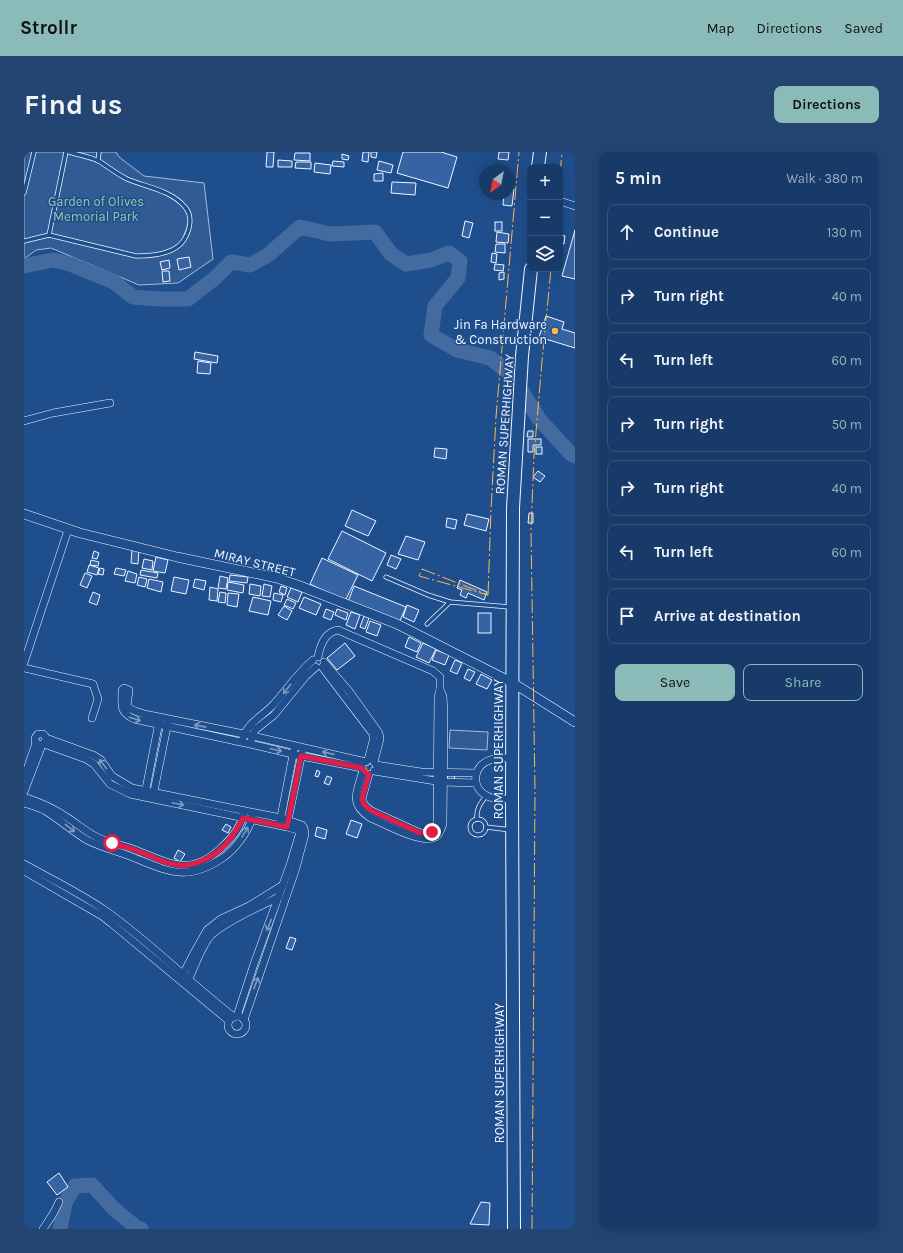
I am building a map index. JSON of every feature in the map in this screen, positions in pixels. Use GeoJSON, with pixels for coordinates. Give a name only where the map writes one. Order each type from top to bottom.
{"type":"FeatureCollection","features":[{"type":"Feature","properties":{"kind":"main road"},"geometry":{"type":"LineString","coordinates":[[538,164],[540,152]]}},
{"type":"Feature","properties":{"kind":"main road","name":"ROMAN SUPERHIGHWAY"},"geometry":{"type":"LineString","coordinates":[[514,1229],[512,830],[513,508],[522,356],[531,272]]}},
{"type":"Feature","properties":{"kind":"street"},"geometry":{"type":"LineString","coordinates":[[563,202],[575,206]]}},
{"type":"Feature","properties":{"kind":"street"},"geometry":{"type":"LineString","coordinates":[[24,421],[53,413],[110,403]]}},
{"type":"Feature","properties":{"kind":"street","name":"MIRAY STREET"},"geometry":{"type":"LineString","coordinates":[[24,514],[68,530],[177,557],[277,578],[397,624],[513,683],[575,722]]}},
{"type":"Feature","properties":{"kind":"street"},"geometry":{"type":"LineString","coordinates":[[24,663],[68,530]]}},
{"type":"Feature","properties":{"kind":"street"},"geometry":{"type":"LineString","coordinates":[[247,739],[266,717],[281,708],[318,663],[319,650],[327,636],[334,631],[343,631],[433,671],[440,677],[440,690],[438,697],[441,714],[440,810],[443,824],[441,831],[436,837],[428,836],[419,839],[399,827],[369,817],[361,807],[356,799],[369,767],[377,738],[346,693],[318,663]]}},
{"type":"Feature","properties":{"kind":"street"},"geometry":{"type":"LineString","coordinates":[[24,668],[93,684],[98,700],[92,718]]}},
{"type":"Feature","properties":{"kind":"street"},"geometry":{"type":"LineString","coordinates":[[159,722],[129,708],[127,706],[129,690],[123,688],[123,711],[126,716],[134,719],[220,730],[301,756],[369,767],[440,782],[476,783]]}},
{"type":"Feature","properties":{"kind":"street"},"geometry":{"type":"LineString","coordinates":[[145,794],[159,722]]}},
{"type":"Feature","properties":{"kind":"street"},"geometry":{"type":"LineString","coordinates":[[168,723],[219,738],[247,739],[304,747],[369,767],[440,773],[476,773]]}},
{"type":"Feature","properties":{"kind":"street"},"geometry":{"type":"LineString","coordinates":[[153,795],[168,723]]}},
{"type":"Feature","properties":{"kind":"street"},"geometry":{"type":"LineString","coordinates":[[219,738],[220,730]]}},
{"type":"Feature","properties":{"kind":"street"},"geometry":{"type":"LineString","coordinates":[[155,742],[164,744]]}},
{"type":"Feature","properties":{"kind":"street"},"geometry":{"type":"LineString","coordinates":[[24,792],[27,776],[42,743],[64,747],[88,756],[110,779],[145,794],[243,814],[251,820],[284,823]]}},
{"type":"Feature","properties":{"kind":"street"},"geometry":{"type":"LineString","coordinates":[[284,823],[284,797],[295,746]]}},
{"type":"Feature","properties":{"kind":"street"},"geometry":{"type":"LineString","coordinates":[[284,823],[292,799],[304,747]]}},
{"type":"Feature","properties":{"kind":"street"},"geometry":{"type":"LineString","coordinates":[[512,758],[491,759],[480,765],[476,773],[476,783],[480,791],[486,796],[494,799],[512,799]]}},
{"type":"Feature","properties":{"kind":"street"},"geometry":{"type":"LineString","coordinates":[[150,770],[158,772]]}},
{"type":"Feature","properties":{"kind":"street"},"geometry":{"type":"LineString","coordinates":[[462,773],[462,783]]}},
{"type":"Feature","properties":{"kind":"street"},"geometry":{"type":"LineString","coordinates":[[289,774],[297,776]]}},
{"type":"Feature","properties":{"kind":"street"},"geometry":{"type":"LineString","coordinates":[[24,797],[44,807],[92,838],[160,865],[179,866],[189,869],[221,859],[235,847],[251,820],[252,812]]}},
{"type":"Feature","properties":{"kind":"street"},"geometry":{"type":"LineString","coordinates":[[284,797],[292,799]]}},
{"type":"Feature","properties":{"kind":"street"},"geometry":{"type":"LineString","coordinates":[[24,803],[44,807]]}},
{"type":"Feature","properties":{"kind":"street"},"geometry":{"type":"LineString","coordinates":[[236,1018],[254,964],[293,866],[302,834],[298,830],[284,823],[252,812],[243,814]]}},
{"type":"Feature","properties":{"kind":"street"},"geometry":{"type":"LineString","coordinates":[[207,863],[234,835],[243,814]]}},
{"type":"Feature","properties":{"kind":"street"},"geometry":{"type":"LineString","coordinates":[[24,864],[46,880],[104,913],[185,980],[236,1018]]}},
{"type":"Feature","properties":{"kind":"street"},"geometry":{"type":"LineString","coordinates":[[236,1018],[262,968],[282,894],[283,885],[293,866]]}},
{"type":"Feature","properties":{"kind":"street"},"geometry":{"type":"LineString","coordinates":[[24,871],[46,880]]}},
{"type":"Feature","properties":{"kind":"street"},"geometry":{"type":"LineString","coordinates":[[251,908],[283,885]]}},
{"type":"Feature","properties":{"kind":"street"},"geometry":{"type":"LineString","coordinates":[[185,980],[199,955],[206,937],[233,917],[282,894]]}},
{"type":"Feature","properties":{"kind":"street"},"geometry":{"type":"LineString","coordinates":[[254,964],[262,968]]}},
{"type":"Feature","properties":{"kind":"street"},"geometry":{"type":"LineString","coordinates":[[43,1229],[51,1218],[59,1202]]}},
{"type":"Feature","properties":{"kind":"lane"},"geometry":{"type":"LineString","coordinates":[[24,194],[34,152]]}},
{"type":"Feature","properties":{"kind":"lane"},"geometry":{"type":"LineString","coordinates":[[49,235],[66,152]]}},
{"type":"Feature","properties":{"kind":"lane"},"geometry":{"type":"LineString","coordinates":[[24,241],[49,235],[136,256],[149,256],[175,249],[183,242],[191,222],[186,207],[170,195],[128,179],[98,161],[69,152]]}},
{"type":"Feature","properties":{"kind":"lane"},"geometry":{"type":"LineString","coordinates":[[88,152],[88,157]]}},
{"type":"Feature","properties":{"kind":"lane"},"geometry":{"type":"LineString","coordinates":[[98,161],[99,152]]}},
{"type":"Feature","properties":{"kind":"lane"},"geometry":{"type":"LineString","coordinates":[[386,577],[428,595],[450,602],[512,608]]}},
{"type":"Feature","properties":{"kind":"lane"},"geometry":{"type":"LineString","coordinates":[[427,624],[450,602]]}},
{"type":"Feature","properties":{"kind":"lane"},"geometry":{"type":"LineString","coordinates":[[477,819],[478,806],[486,796]]}},
{"type":"Feature","properties":{"kind":"lane"},"geometry":{"type":"LineString","coordinates":[[477,819],[472,822],[471,825],[471,831],[473,833],[481,834],[486,827]]}},
{"type":"Feature","properties":{"kind":"lane"},"geometry":{"type":"LineString","coordinates":[[477,819],[483,821],[486,827]]}},
{"type":"Feature","properties":{"kind":"lane"},"geometry":{"type":"LineString","coordinates":[[486,827],[512,830]]}},
{"type":"Feature","properties":{"kind":"shaded area","name":"Garden of Olives Memorial Park"},"geometry":{"type":"Polygon","coordinates":[[[24,152],[116,152],[119,157],[144,176],[204,183],[213,259],[178,283],[139,285],[51,248],[36,250],[24,259],[24,152]]]}},
{"type":"Feature","properties":{"kind":"shaded area"},"geometry":{"type":"Polygon","coordinates":[[[450,730],[488,732],[487,750],[449,748],[450,730]]]}},
{"type":"Feature","properties":{"kind":"building"},"geometry":{"type":"Polygon","coordinates":[[[267,152],[274,152],[273,167],[266,167],[267,152]]]}},
{"type":"Feature","properties":{"kind":"building"},"geometry":{"type":"Polygon","coordinates":[[[363,152],[369,152],[368,162],[362,161],[363,152]]]}},
{"type":"Feature","properties":{"kind":"building"},"geometry":{"type":"Polygon","coordinates":[[[371,152],[377,152],[376,158],[371,157],[371,152]]]}},
{"type":"Feature","properties":{"kind":"building"},"geometry":{"type":"Polygon","coordinates":[[[403,152],[441,152],[457,157],[448,188],[397,173],[403,152]]]}},
{"type":"Feature","properties":{"kind":"building"},"geometry":{"type":"Polygon","coordinates":[[[499,152],[509,152],[508,160],[498,159],[499,152]]]}},
{"type":"Feature","properties":{"kind":"building"},"geometry":{"type":"Polygon","coordinates":[[[295,153],[310,153],[310,161],[294,160],[295,153]]]}},
{"type":"Feature","properties":{"kind":"building"},"geometry":{"type":"Polygon","coordinates":[[[342,154],[349,156],[348,160],[342,159],[342,154]]]}},
{"type":"Feature","properties":{"kind":"building"},"geometry":{"type":"Polygon","coordinates":[[[278,160],[292,161],[292,167],[278,167],[278,160]]]}},
{"type":"Feature","properties":{"kind":"building"},"geometry":{"type":"Polygon","coordinates":[[[333,161],[344,162],[344,167],[332,166],[333,161]]]}},
{"type":"Feature","properties":{"kind":"building"},"geometry":{"type":"Polygon","coordinates":[[[379,161],[393,165],[391,173],[377,170],[379,161]]]}},
{"type":"Feature","properties":{"kind":"building"},"geometry":{"type":"Polygon","coordinates":[[[296,162],[311,162],[311,169],[295,168],[296,162]]]}},
{"type":"Feature","properties":{"kind":"building"},"geometry":{"type":"Polygon","coordinates":[[[315,163],[331,165],[330,174],[314,172],[315,163]]]}},
{"type":"Feature","properties":{"kind":"building"},"geometry":{"type":"Polygon","coordinates":[[[383,173],[383,181],[374,181],[374,174],[383,173]]]}},
{"type":"Feature","properties":{"kind":"building"},"geometry":{"type":"Polygon","coordinates":[[[392,182],[416,183],[415,195],[391,193],[392,182]]]}},
{"type":"Feature","properties":{"kind":"building"},"geometry":{"type":"Polygon","coordinates":[[[503,200],[513,200],[512,206],[503,205],[503,200]]]}},
{"type":"Feature","properties":{"kind":"building"},"geometry":{"type":"Polygon","coordinates":[[[465,221],[473,223],[469,238],[462,236],[465,221]]]}},
{"type":"Feature","properties":{"kind":"building"},"geometry":{"type":"Polygon","coordinates":[[[495,222],[502,222],[502,231],[495,231],[495,222]]]}},
{"type":"Feature","properties":{"kind":"building"},"geometry":{"type":"Polygon","coordinates":[[[575,230],[575,279],[562,276],[575,230]]]}},
{"type":"Feature","properties":{"kind":"building"},"geometry":{"type":"Polygon","coordinates":[[[497,232],[509,234],[508,243],[496,242],[497,232]]]}},
{"type":"Feature","properties":{"kind":"building"},"geometry":{"type":"Polygon","coordinates":[[[563,236],[565,236],[563,244],[563,236]]]}},
{"type":"Feature","properties":{"kind":"building"},"geometry":{"type":"Polygon","coordinates":[[[496,244],[505,244],[505,253],[495,252],[496,244]]]}},
{"type":"Feature","properties":{"kind":"building"},"geometry":{"type":"Polygon","coordinates":[[[492,253],[497,254],[496,263],[491,262],[492,253]]]}},
{"type":"Feature","properties":{"kind":"building"},"geometry":{"type":"Polygon","coordinates":[[[189,257],[191,267],[179,270],[177,259],[189,257]]]}},
{"type":"Feature","properties":{"kind":"building"},"geometry":{"type":"Polygon","coordinates":[[[169,260],[170,268],[162,270],[160,262],[169,260]]]}},
{"type":"Feature","properties":{"kind":"building"},"geometry":{"type":"Polygon","coordinates":[[[495,264],[504,265],[503,271],[494,270],[495,264]]]}},
{"type":"Feature","properties":{"kind":"building"},"geometry":{"type":"Polygon","coordinates":[[[162,271],[169,271],[170,281],[163,282],[162,271]]]}},
{"type":"Feature","properties":{"kind":"building"},"geometry":{"type":"Polygon","coordinates":[[[504,272],[504,279],[499,280],[499,273],[504,272]]]}},
{"type":"Feature","properties":{"kind":"building","name":"Jin Fa Hardware & Construction"},"geometry":{"type":"Polygon","coordinates":[[[546,316],[564,322],[562,329],[575,333],[575,348],[539,337],[546,316]]]}},
{"type":"Feature","properties":{"kind":"building"},"geometry":{"type":"Polygon","coordinates":[[[195,352],[218,356],[217,363],[194,359],[195,352]]]}},
{"type":"Feature","properties":{"kind":"building"},"geometry":{"type":"Polygon","coordinates":[[[198,361],[211,363],[210,374],[197,373],[198,361]]]}},
{"type":"Feature","properties":{"kind":"building"},"geometry":{"type":"Polygon","coordinates":[[[528,431],[533,431],[533,437],[527,437],[528,431]]]}},
{"type":"Feature","properties":{"kind":"building"},"geometry":{"type":"Polygon","coordinates":[[[528,439],[541,439],[541,445],[533,445],[533,452],[528,452],[528,439]]]}},
{"type":"Feature","properties":{"kind":"building"},"geometry":{"type":"Polygon","coordinates":[[[536,447],[542,447],[542,454],[536,454],[536,447]]]}},
{"type":"Feature","properties":{"kind":"building"},"geometry":{"type":"Polygon","coordinates":[[[435,448],[447,449],[446,459],[434,457],[435,448]]]}},
{"type":"Feature","properties":{"kind":"building"},"geometry":{"type":"Polygon","coordinates":[[[538,471],[545,476],[540,482],[533,477],[538,471]]]}},
{"type":"Feature","properties":{"kind":"building"},"geometry":{"type":"Polygon","coordinates":[[[352,510],[376,521],[368,536],[345,526],[352,510]]]}},
{"type":"Feature","properties":{"kind":"building"},"geometry":{"type":"Polygon","coordinates":[[[529,513],[533,513],[533,523],[528,523],[529,513]]]}},
{"type":"Feature","properties":{"kind":"building"},"geometry":{"type":"Polygon","coordinates":[[[467,514],[489,519],[486,531],[464,525],[467,514]]]}},
{"type":"Feature","properties":{"kind":"building"},"geometry":{"type":"Polygon","coordinates":[[[447,518],[457,520],[455,529],[446,527],[447,518]]]}},
{"type":"Feature","properties":{"kind":"building"},"geometry":{"type":"Polygon","coordinates":[[[342,531],[386,553],[372,581],[328,559],[342,531]]]}},
{"type":"Feature","properties":{"kind":"building"},"geometry":{"type":"Polygon","coordinates":[[[406,536],[425,542],[418,560],[398,554],[406,536]]]}},
{"type":"Feature","properties":{"kind":"building"},"geometry":{"type":"Polygon","coordinates":[[[132,550],[139,550],[138,564],[131,563],[132,550]]]}},
{"type":"Feature","properties":{"kind":"building"},"geometry":{"type":"Polygon","coordinates":[[[94,551],[99,553],[97,559],[92,558],[94,551]]]}},
{"type":"Feature","properties":{"kind":"building"},"geometry":{"type":"Polygon","coordinates":[[[391,555],[401,559],[396,569],[387,565],[391,555]]]}},
{"type":"Feature","properties":{"kind":"building"},"geometry":{"type":"Polygon","coordinates":[[[156,557],[168,560],[165,573],[153,571],[156,557]]]}},
{"type":"Feature","properties":{"kind":"building"},"geometry":{"type":"Polygon","coordinates":[[[322,558],[358,575],[345,601],[310,584],[322,558]]]}},
{"type":"Feature","properties":{"kind":"building"},"geometry":{"type":"Polygon","coordinates":[[[144,559],[153,561],[152,570],[142,568],[144,559]]]}},
{"type":"Feature","properties":{"kind":"building"},"geometry":{"type":"Polygon","coordinates":[[[91,560],[99,562],[98,566],[90,565],[91,560]]]}},
{"type":"Feature","properties":{"kind":"building"},"geometry":{"type":"Polygon","coordinates":[[[89,565],[99,568],[97,575],[87,572],[89,565]]]}},
{"type":"Feature","properties":{"kind":"building"},"geometry":{"type":"Polygon","coordinates":[[[100,568],[104,569],[103,575],[98,574],[100,568]]]}},
{"type":"Feature","properties":{"kind":"building"},"geometry":{"type":"Polygon","coordinates":[[[116,568],[126,570],[124,576],[114,574],[116,568]]]}},
{"type":"Feature","properties":{"kind":"building"},"geometry":{"type":"Polygon","coordinates":[[[141,570],[158,573],[157,578],[140,575],[141,570]]]}},
{"type":"Feature","properties":{"kind":"building"},"geometry":{"type":"Polygon","coordinates":[[[128,571],[137,574],[135,583],[125,581],[128,571]]]}},
{"type":"Feature","properties":{"kind":"building"},"geometry":{"type":"Polygon","coordinates":[[[85,573],[92,576],[87,588],[80,585],[85,573]]]}},
{"type":"Feature","properties":{"kind":"building"},"geometry":{"type":"Polygon","coordinates":[[[230,575],[248,577],[247,583],[229,581],[230,575]]]}},
{"type":"Feature","properties":{"kind":"building"},"geometry":{"type":"Polygon","coordinates":[[[220,576],[228,578],[226,589],[218,588],[220,576]]]}},
{"type":"Feature","properties":{"kind":"building"},"geometry":{"type":"Polygon","coordinates":[[[139,577],[147,579],[145,587],[137,585],[139,577]]]}},
{"type":"Feature","properties":{"kind":"building"},"geometry":{"type":"Polygon","coordinates":[[[174,577],[189,580],[186,594],[171,591],[174,577]]]}},
{"type":"Feature","properties":{"kind":"building"},"geometry":{"type":"Polygon","coordinates":[[[149,579],[163,582],[161,592],[147,588],[149,579]]]}},
{"type":"Feature","properties":{"kind":"building"},"geometry":{"type":"Polygon","coordinates":[[[195,579],[206,581],[204,590],[193,587],[195,579]]]}},
{"type":"Feature","properties":{"kind":"building"},"geometry":{"type":"Polygon","coordinates":[[[460,580],[487,592],[484,600],[468,593],[466,598],[460,595],[462,590],[457,588],[460,580]]]}},
{"type":"Feature","properties":{"kind":"building"},"geometry":{"type":"Polygon","coordinates":[[[228,582],[244,585],[243,593],[227,590],[228,582]]]}},
{"type":"Feature","properties":{"kind":"building"},"geometry":{"type":"Polygon","coordinates":[[[250,584],[261,586],[260,596],[249,594],[250,584]]]}},
{"type":"Feature","properties":{"kind":"building"},"geometry":{"type":"Polygon","coordinates":[[[264,584],[272,586],[270,597],[262,596],[264,584]]]}},
{"type":"Feature","properties":{"kind":"building"},"geometry":{"type":"Polygon","coordinates":[[[281,586],[287,588],[285,595],[279,592],[281,586]]]}},
{"type":"Feature","properties":{"kind":"building"},"geometry":{"type":"Polygon","coordinates":[[[354,586],[406,607],[399,623],[348,602],[354,586]]]}},
{"type":"Feature","properties":{"kind":"building"},"geometry":{"type":"Polygon","coordinates":[[[210,587],[218,589],[217,601],[209,600],[210,587]]]}},
{"type":"Feature","properties":{"kind":"building"},"geometry":{"type":"Polygon","coordinates":[[[291,588],[302,592],[298,602],[287,597],[291,588]]]}},
{"type":"Feature","properties":{"kind":"building"},"geometry":{"type":"Polygon","coordinates":[[[93,592],[100,595],[97,605],[89,602],[93,592]]]}},
{"type":"Feature","properties":{"kind":"building"},"geometry":{"type":"Polygon","coordinates":[[[220,592],[226,593],[225,603],[218,602],[220,592]]]}},
{"type":"Feature","properties":{"kind":"building"},"geometry":{"type":"Polygon","coordinates":[[[228,593],[239,594],[237,607],[227,605],[228,593]]]}},
{"type":"Feature","properties":{"kind":"building"},"geometry":{"type":"Polygon","coordinates":[[[274,593],[283,595],[281,602],[273,600],[274,593]]]}},
{"type":"Feature","properties":{"kind":"building"},"geometry":{"type":"Polygon","coordinates":[[[253,597],[271,601],[268,615],[249,611],[253,597]]]}},
{"type":"Feature","properties":{"kind":"building"},"geometry":{"type":"Polygon","coordinates":[[[304,597],[321,604],[316,615],[299,608],[304,597]]]}},
{"type":"Feature","properties":{"kind":"building"},"geometry":{"type":"Polygon","coordinates":[[[287,599],[296,603],[293,609],[284,605],[287,599]]]}},
{"type":"Feature","properties":{"kind":"building"},"geometry":{"type":"Polygon","coordinates":[[[407,605],[419,610],[414,622],[403,617],[407,605]]]}},
{"type":"Feature","properties":{"kind":"building"},"geometry":{"type":"Polygon","coordinates":[[[284,606],[292,611],[287,620],[278,615],[284,606]]]}},
{"type":"Feature","properties":{"kind":"building"},"geometry":{"type":"Polygon","coordinates":[[[326,609],[334,612],[331,620],[323,617],[326,609]]]}},
{"type":"Feature","properties":{"kind":"building"},"geometry":{"type":"Polygon","coordinates":[[[337,609],[348,613],[346,620],[335,615],[337,609]]]}},
{"type":"Feature","properties":{"kind":"building"},"geometry":{"type":"Polygon","coordinates":[[[351,612],[360,615],[355,629],[346,625],[351,612]]]}},
{"type":"Feature","properties":{"kind":"building"},"geometry":{"type":"Polygon","coordinates":[[[478,613],[491,613],[491,633],[478,633],[478,613]]]}},
{"type":"Feature","properties":{"kind":"building"},"geometry":{"type":"Polygon","coordinates":[[[364,616],[369,618],[365,629],[360,627],[364,616]]]}},
{"type":"Feature","properties":{"kind":"building"},"geometry":{"type":"Polygon","coordinates":[[[370,621],[381,625],[377,636],[366,632],[370,621]]]}},
{"type":"Feature","properties":{"kind":"building"},"geometry":{"type":"Polygon","coordinates":[[[409,637],[421,643],[417,652],[405,647],[409,637]]]}},
{"type":"Feature","properties":{"kind":"building"},"geometry":{"type":"Polygon","coordinates":[[[345,643],[355,656],[337,670],[327,658],[345,643]]]}},
{"type":"Feature","properties":{"kind":"building"},"geometry":{"type":"Polygon","coordinates":[[[423,643],[436,649],[429,663],[416,657],[423,643]]]}},
{"type":"Feature","properties":{"kind":"building"},"geometry":{"type":"Polygon","coordinates":[[[436,650],[449,655],[445,665],[432,660],[436,650]]]}},
{"type":"Feature","properties":{"kind":"building"},"geometry":{"type":"Polygon","coordinates":[[[455,660],[462,663],[457,674],[450,671],[455,660]]]}},
{"type":"Feature","properties":{"kind":"building"},"geometry":{"type":"Polygon","coordinates":[[[468,669],[475,672],[470,681],[464,678],[468,669]]]}},
{"type":"Feature","properties":{"kind":"building"},"geometry":{"type":"Polygon","coordinates":[[[481,674],[492,680],[487,689],[476,684],[481,674]]]}},
{"type":"Feature","properties":{"kind":"building"},"geometry":{"type":"Polygon","coordinates":[[[317,770],[320,772],[318,777],[315,776],[317,770]]]}},
{"type":"Feature","properties":{"kind":"building"},"geometry":{"type":"Polygon","coordinates":[[[447,774],[455,774],[454,780],[447,780],[447,774]]]}},
{"type":"Feature","properties":{"kind":"building"},"geometry":{"type":"Polygon","coordinates":[[[327,776],[332,778],[329,785],[324,783],[327,776]]]}},
{"type":"Feature","properties":{"kind":"building"},"geometry":{"type":"Polygon","coordinates":[[[351,820],[362,824],[357,838],[346,834],[351,820]]]}},
{"type":"Feature","properties":{"kind":"building"},"geometry":{"type":"Polygon","coordinates":[[[226,824],[231,827],[228,833],[222,830],[226,824]]]}},
{"type":"Feature","properties":{"kind":"building"},"geometry":{"type":"Polygon","coordinates":[[[317,827],[327,830],[325,839],[315,836],[317,827]]]}},
{"type":"Feature","properties":{"kind":"building"},"geometry":{"type":"Polygon","coordinates":[[[178,850],[185,854],[180,862],[174,858],[178,850]]]}},
{"type":"Feature","properties":{"kind":"building"},"geometry":{"type":"Polygon","coordinates":[[[290,937],[296,939],[292,950],[286,948],[290,937]]]}},
{"type":"Feature","properties":{"kind":"building"},"geometry":{"type":"Polygon","coordinates":[[[59,1173],[68,1187],[57,1195],[47,1182],[59,1173]]]}},
{"type":"Feature","properties":{"kind":"building"},"geometry":{"type":"Polygon","coordinates":[[[481,1202],[490,1203],[489,1225],[470,1224],[481,1202]]]}},
{"type":"Feature","properties":{"kind":"waterway"},"geometry":{"type":"LineString","coordinates":[[24,266],[53,260],[70,264],[114,282],[133,297],[188,299],[215,278],[231,262],[250,265],[268,255],[300,227],[330,234],[375,232],[391,254],[406,264],[431,260],[449,253],[460,261],[458,278],[435,306],[431,335],[457,350],[490,358],[512,375],[539,419],[571,454],[575,456]]}},
{"type":"Feature","properties":{"kind":"waterway"},"geometry":{"type":"LineString","coordinates":[[60,1229],[65,1203],[75,1186],[92,1185],[113,1208],[137,1228],[141,1229]]}},
{"type":"Feature","properties":{"kind":"power"},"geometry":{"type":"LineString","coordinates":[[488,595],[496,417],[519,152]]}},
{"type":"Feature","properties":{"kind":"power"},"geometry":{"type":"LineString","coordinates":[[561,164],[562,152]]}},
{"type":"Feature","properties":{"kind":"power"},"geometry":{"type":"LineString","coordinates":[[532,1229],[535,791],[531,530],[534,456],[551,272]]}},
{"type":"Feature","properties":{"kind":"power"},"geometry":{"type":"LineString","coordinates":[[422,569],[488,595],[419,576],[422,569]]}},
{"type":"Feature","properties":{"kind":"place","name":"Jin Fa Hardware & Construction"},"geometry":{"type":"Point","coordinates":[555,331]}},
{"type":"Feature","properties":{"kind":"route"},"geometry":{"type":"LineString","coordinates":[[112,843],[179,866],[206,860],[217,853],[234,835],[243,818],[287,827],[301,756],[362,768],[369,774],[362,799],[362,803],[366,808],[420,833],[432,832]]}}]}
